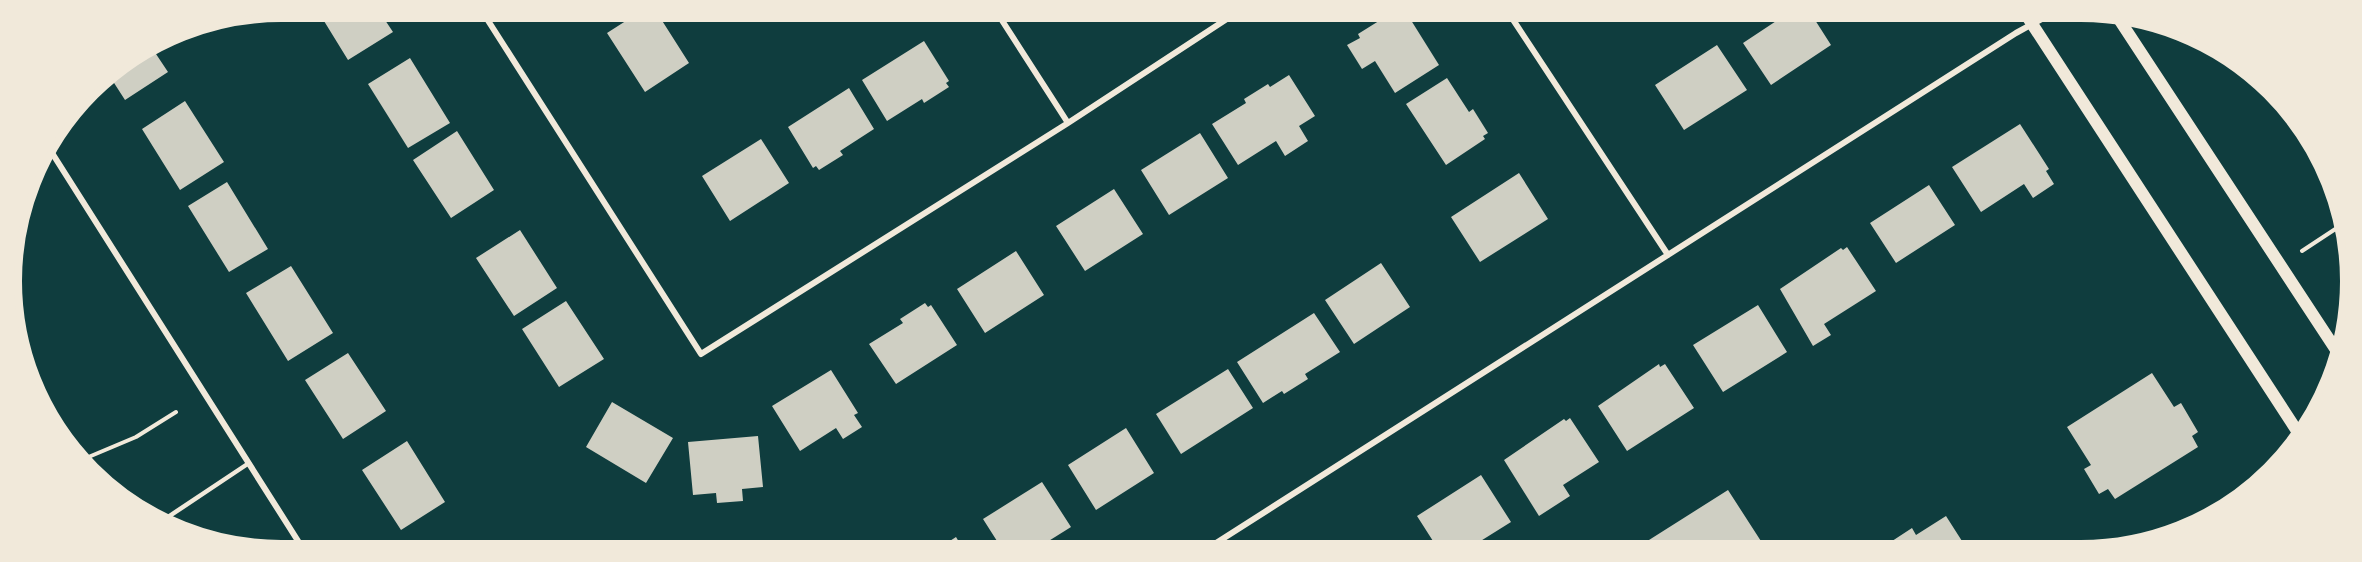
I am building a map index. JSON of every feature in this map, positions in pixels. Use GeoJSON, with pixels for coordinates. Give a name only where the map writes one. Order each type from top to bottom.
{"type":"FeatureCollection","features":[{"type":"Feature","properties":{"kind":"main road"},"geometry":{"type":"LineString","coordinates":[[2028,18],[2297,431]]}},
{"type":"Feature","properties":{"kind":"main road"},"geometry":{"type":"LineString","coordinates":[[2120,21],[2335,349]]}},
{"type":"Feature","properties":{"kind":"street"},"geometry":{"type":"LineString","coordinates":[[486,18],[700,354],[1068,123],[1228,18]]}},
{"type":"Feature","properties":{"kind":"street"},"geometry":{"type":"LineString","coordinates":[[1000,18],[1068,123]]}},
{"type":"Feature","properties":{"kind":"street"},"geometry":{"type":"LineString","coordinates":[[1512,18],[1668,255]]}},
{"type":"Feature","properties":{"kind":"street"},"geometry":{"type":"LineString","coordinates":[[1215,544],[2043,18]]}},
{"type":"Feature","properties":{"kind":"street"},"geometry":{"type":"LineString","coordinates":[[52,152],[301,544]]}},
{"type":"Feature","properties":{"kind":"lane"},"geometry":{"type":"LineString","coordinates":[[167,518],[249,463]]}},
{"type":"Feature","properties":{"kind":"path"},"geometry":{"type":"LineString","coordinates":[[2280,264],[2338,227]]}},
{"type":"Feature","properties":{"kind":"path"},"geometry":{"type":"LineString","coordinates":[[86,457],[136,436],[176,412]]}},
{"type":"Feature","properties":{"kind":"building"},"geometry":{"type":"Polygon","coordinates":[[[322,18],[384,18],[393,32],[348,60],[322,18]]]}},
{"type":"Feature","properties":{"kind":"building"},"geometry":{"type":"Polygon","coordinates":[[[630,18],[660,18],[689,63],[645,92],[607,33],[630,18]]]}},
{"type":"Feature","properties":{"kind":"building"},"geometry":{"type":"Polygon","coordinates":[[[1384,18],[1410,18],[1439,65],[1395,93],[1375,61],[1362,69],[1347,45],[1360,38],[1358,34],[1384,18]]]}},
{"type":"Feature","properties":{"kind":"building"},"geometry":{"type":"Polygon","coordinates":[[[1781,18],[1791,20],[1814,18],[1831,45],[1771,85],[1743,43],[1781,18]]]}},
{"type":"Feature","properties":{"kind":"building"},"geometry":{"type":"Polygon","coordinates":[[[924,41],[949,81],[946,83],[949,87],[924,103],[922,99],[887,121],[862,80],[924,41]]]}},
{"type":"Feature","properties":{"kind":"building"},"geometry":{"type":"Polygon","coordinates":[[[1717,45],[1747,90],[1684,130],[1655,85],[1717,45]]]}},
{"type":"Feature","properties":{"kind":"building"},"geometry":{"type":"Polygon","coordinates":[[[154,51],[168,72],[125,100],[112,80],[154,51]]]}},
{"type":"Feature","properties":{"kind":"building"},"geometry":{"type":"Polygon","coordinates":[[[410,58],[450,123],[408,148],[368,84],[410,58]]]}},
{"type":"Feature","properties":{"kind":"building"},"geometry":{"type":"Polygon","coordinates":[[[1289,75],[1315,116],[1299,126],[1308,141],[1285,156],[1276,141],[1238,165],[1212,124],[1246,103],[1244,99],[1268,84],[1270,87],[1289,75]]]}},
{"type":"Feature","properties":{"kind":"building"},"geometry":{"type":"Polygon","coordinates":[[[1447,78],[1469,112],[1473,109],[1488,133],[1483,136],[1485,139],[1446,165],[1406,104],[1447,78]]]}},
{"type":"Feature","properties":{"kind":"building"},"geometry":{"type":"Polygon","coordinates":[[[849,88],[874,129],[840,151],[843,155],[819,170],[816,166],[813,168],[788,127],[849,88]]]}},
{"type":"Feature","properties":{"kind":"building"},"geometry":{"type":"Polygon","coordinates":[[[185,101],[224,162],[180,190],[142,129],[185,101]]]}},
{"type":"Feature","properties":{"kind":"building"},"geometry":{"type":"Polygon","coordinates":[[[2020,124],[2049,169],[2046,171],[2054,184],[2033,198],[2024,184],[1981,212],[1952,167],[2020,124]]]}},
{"type":"Feature","properties":{"kind":"building"},"geometry":{"type":"Polygon","coordinates":[[[457,131],[494,190],[451,218],[413,160],[457,131]]]}},
{"type":"Feature","properties":{"kind":"building"},"geometry":{"type":"Polygon","coordinates":[[[1200,133],[1228,178],[1169,215],[1141,170],[1200,133]]]}},
{"type":"Feature","properties":{"kind":"building"},"geometry":{"type":"Polygon","coordinates":[[[761,139],[789,183],[730,221],[702,176],[761,139]]]}},
{"type":"Feature","properties":{"kind":"building"},"geometry":{"type":"Polygon","coordinates":[[[1519,173],[1548,219],[1480,262],[1451,217],[1519,173]]]}},
{"type":"Feature","properties":{"kind":"building"},"geometry":{"type":"Polygon","coordinates":[[[227,182],[268,249],[229,272],[188,206],[227,182]]]}},
{"type":"Feature","properties":{"kind":"building"},"geometry":{"type":"Polygon","coordinates":[[[1929,185],[1955,225],[1896,263],[1870,223],[1929,185]]]}},
{"type":"Feature","properties":{"kind":"building"},"geometry":{"type":"Polygon","coordinates":[[[1114,189],[1143,234],[1085,271],[1056,226],[1114,189]]]}},
{"type":"Feature","properties":{"kind":"building"},"geometry":{"type":"Polygon","coordinates":[[[520,230],[557,288],[514,316],[476,258],[520,230]]]}},
{"type":"Feature","properties":{"kind":"building"},"geometry":{"type":"Polygon","coordinates":[[[1847,247],[1876,291],[1824,324],[1831,335],[1813,346],[1780,289],[1841,248],[1843,250],[1847,247]]]}},
{"type":"Feature","properties":{"kind":"building"},"geometry":{"type":"Polygon","coordinates":[[[1016,251],[1044,295],[985,333],[957,289],[1016,251]]]}},
{"type":"Feature","properties":{"kind":"building"},"geometry":{"type":"Polygon","coordinates":[[[1381,263],[1410,307],[1354,344],[1325,300],[1381,263]]]}},
{"type":"Feature","properties":{"kind":"building"},"geometry":{"type":"Polygon","coordinates":[[[291,266],[333,333],[288,361],[246,293],[291,266]]]}},
{"type":"Feature","properties":{"kind":"building"},"geometry":{"type":"Polygon","coordinates":[[[566,301],[604,359],[559,387],[522,329],[566,301]]]}},
{"type":"Feature","properties":{"kind":"building"},"geometry":{"type":"Polygon","coordinates":[[[925,303],[928,307],[931,305],[957,345],[896,384],[869,344],[903,323],[900,319],[925,303]]]}},
{"type":"Feature","properties":{"kind":"building"},"geometry":{"type":"Polygon","coordinates":[[[1758,305],[1787,352],[1723,392],[1693,345],[1758,305]]]}},
{"type":"Feature","properties":{"kind":"building"},"geometry":{"type":"Polygon","coordinates":[[[1314,313],[1340,352],[1305,374],[1308,379],[1284,394],[1282,391],[1263,403],[1237,362],[1314,313]]]}},
{"type":"Feature","properties":{"kind":"building"},"geometry":{"type":"Polygon","coordinates":[[[348,353],[386,411],[343,439],[305,380],[348,353]]]}},
{"type":"Feature","properties":{"kind":"building"},"geometry":{"type":"Polygon","coordinates":[[[1659,364],[1660,367],[1665,364],[1694,408],[1627,451],[1598,406],[1659,364]]]}},
{"type":"Feature","properties":{"kind":"building"},"geometry":{"type":"Polygon","coordinates":[[[1228,369],[1253,408],[1181,454],[1156,414],[1228,369]]]}},
{"type":"Feature","properties":{"kind":"building"},"geometry":{"type":"Polygon","coordinates":[[[831,370],[858,413],[854,415],[862,427],[843,439],[836,428],[800,451],[772,406],[831,370]]]}},
{"type":"Feature","properties":{"kind":"building"},"geometry":{"type":"Polygon","coordinates":[[[2152,373],[2174,407],[2181,403],[2198,432],[2192,436],[2198,447],[2115,499],[2108,489],[2099,494],[2084,469],[2091,465],[2067,427],[2152,373]]]}},
{"type":"Feature","properties":{"kind":"building"},"geometry":{"type":"Polygon","coordinates":[[[612,402],[673,438],[646,483],[586,447],[612,402]]]}},
{"type":"Feature","properties":{"kind":"building"},"geometry":{"type":"Polygon","coordinates":[[[1570,418],[1599,462],[1563,485],[1570,496],[1539,516],[1504,460],[1564,419],[1566,421],[1570,418]]]}},
{"type":"Feature","properties":{"kind":"building"},"geometry":{"type":"Polygon","coordinates":[[[1126,428],[1154,473],[1096,510],[1068,465],[1126,428]]]}},
{"type":"Feature","properties":{"kind":"building"},"geometry":{"type":"Polygon","coordinates":[[[758,436],[763,487],[742,489],[743,501],[717,503],[716,493],[693,495],[688,442],[758,436]]]}},
{"type":"Feature","properties":{"kind":"building"},"geometry":{"type":"Polygon","coordinates":[[[407,441],[445,502],[401,530],[362,470],[407,441]]]}},
{"type":"Feature","properties":{"kind":"building"},"geometry":{"type":"Polygon","coordinates":[[[1481,475],[1511,522],[1476,544],[1435,544],[1417,516],[1481,475]]]}},
{"type":"Feature","properties":{"kind":"building"},"geometry":{"type":"Polygon","coordinates":[[[1042,482],[1071,527],[1044,544],[999,544],[983,519],[1042,482]]]}},
{"type":"Feature","properties":{"kind":"building"},"geometry":{"type":"Polygon","coordinates":[[[1728,490],[1763,544],[1652,544],[1649,540],[1728,490]]]}},
{"type":"Feature","properties":{"kind":"building"},"geometry":{"type":"Polygon","coordinates":[[[1946,516],[1964,544],[1888,544],[1912,528],[1916,535],[1946,516]]]}},
{"type":"Feature","properties":{"kind":"building"},"geometry":{"type":"Polygon","coordinates":[[[956,537],[960,544],[945,544],[956,537]]]}}]}
